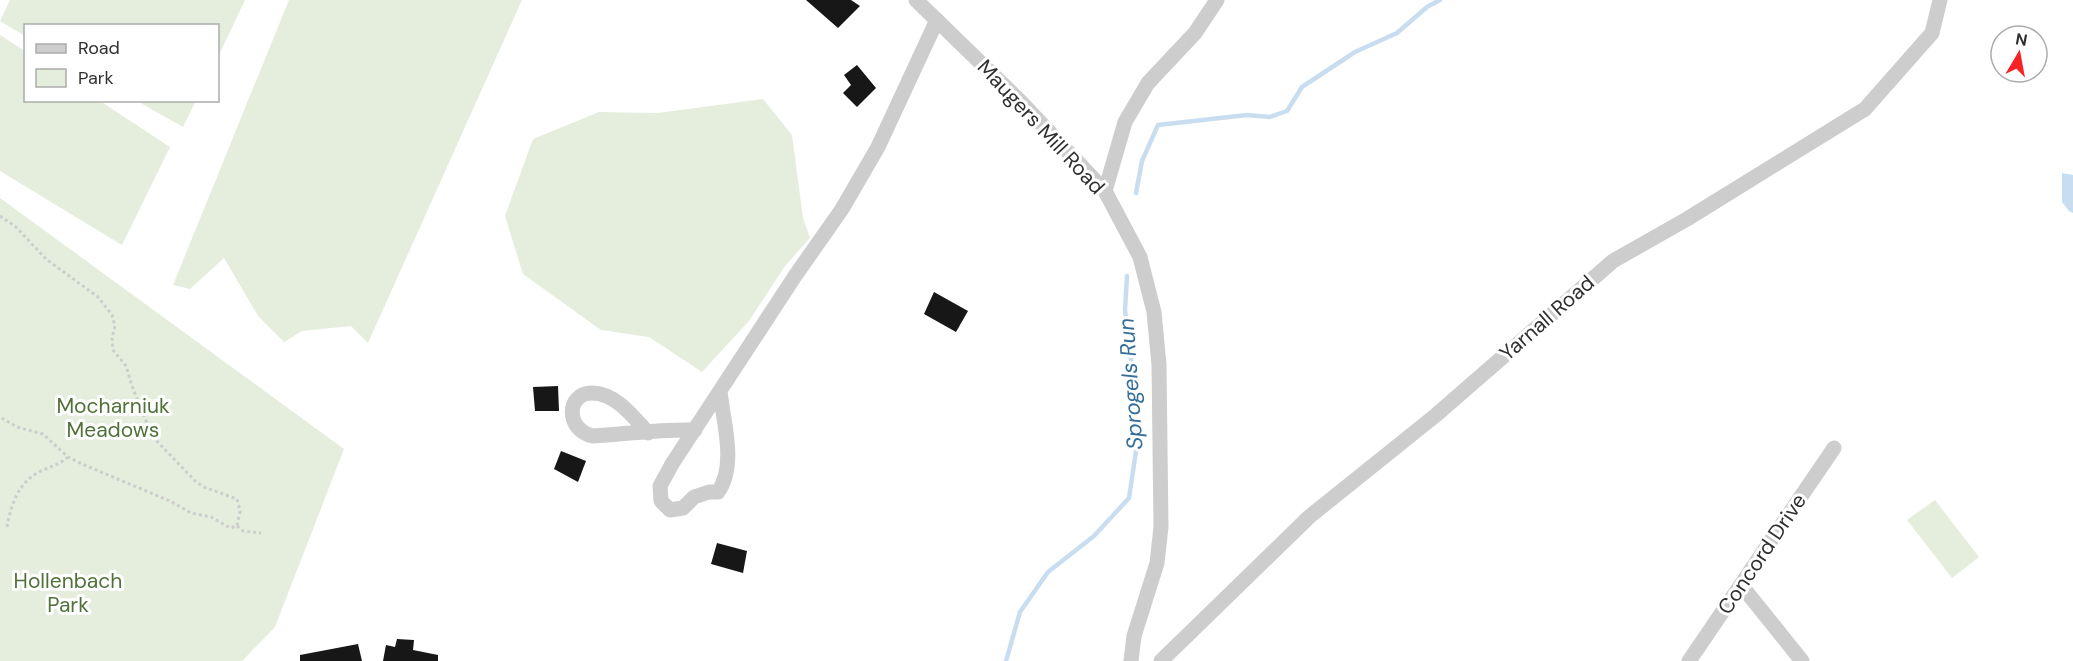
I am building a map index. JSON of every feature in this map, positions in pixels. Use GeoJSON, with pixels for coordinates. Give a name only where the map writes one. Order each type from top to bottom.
{"type":"FeatureCollection","features":[{"type":"Feature","properties":{"kind":"street","name":"Maugers Mill Road"},"geometry":{"type":"LineString","coordinates":[[916,0],[1020,101],[1105,191],[1140,257],[1154,312],[1159,365],[1161,527],[1156,563],[1134,636],[1131,661]]}},
{"type":"Feature","properties":{"kind":"street"},"geometry":{"type":"LineString","coordinates":[[1105,191],[1125,122],[1149,83],[1195,33],[1217,0]]}},
{"type":"Feature","properties":{"kind":"street","name":"Yarnall Road"},"geometry":{"type":"LineString","coordinates":[[1161,661],[1309,517],[1436,415],[1613,261],[1687,219],[1865,109],[1932,33],[1940,0]]}},
{"type":"Feature","properties":{"kind":"street"},"geometry":{"type":"LineString","coordinates":[[720,391],[728,441],[725,482],[718,492],[709,492],[694,497],[683,508],[669,510],[661,501],[660,486],[720,391],[795,276],[842,209],[878,147],[937,21]]}},
{"type":"Feature","properties":{"kind":"street"},"geometry":{"type":"LineString","coordinates":[[648,433],[628,410],[605,396],[586,394],[577,400],[572,410],[572,420],[577,429],[585,435],[593,436],[648,433],[672,430],[695,430]]}},
{"type":"Feature","properties":{"kind":"street","name":"Concord Drive"},"geometry":{"type":"LineString","coordinates":[[1689,661],[1834,448]]}},
{"type":"Feature","properties":{"kind":"street"},"geometry":{"type":"LineString","coordinates":[[1741,585],[1802,661]]}},
{"type":"Feature","properties":{"kind":"path"},"geometry":{"type":"LineString","coordinates":[[0,216],[16,227],[46,260],[98,297],[112,315],[115,326],[112,338],[113,350],[126,366],[154,438],[196,482],[237,499],[240,511],[237,526]]}},
{"type":"Feature","properties":{"kind":"path"},"geometry":{"type":"LineString","coordinates":[[0,417],[17,427],[43,434],[68,457],[191,513],[211,517],[230,528],[237,526]]}},
{"type":"Feature","properties":{"kind":"path"},"geometry":{"type":"LineString","coordinates":[[7,527],[20,486],[38,472],[53,467],[68,457]]}},
{"type":"Feature","properties":{"kind":"path"},"geometry":{"type":"LineString","coordinates":[[237,526],[243,531],[261,533]]}},
{"type":"Feature","properties":{"kind":"green space"},"geometry":{"type":"Polygon","coordinates":[[[10,0],[245,0],[219,55],[219,24],[24,24],[24,35],[0,21],[10,0]]]}},
{"type":"Feature","properties":{"kind":"green space"},"geometry":{"type":"Polygon","coordinates":[[[289,0],[522,0],[368,343],[351,326],[302,331],[284,342],[258,316],[224,258],[190,289],[173,285],[289,0]]]}},
{"type":"Feature","properties":{"kind":"green space"},"geometry":{"type":"Polygon","coordinates":[[[0,35],[24,50],[24,102],[102,102],[170,147],[122,245],[0,171],[0,35]]]}},
{"type":"Feature","properties":{"kind":"green space"},"geometry":{"type":"Polygon","coordinates":[[[763,99],[792,135],[803,218],[810,238],[785,266],[749,321],[702,372],[649,337],[601,330],[523,274],[505,216],[533,139],[599,112],[658,113],[763,99]]]}},
{"type":"Feature","properties":{"kind":"green space"},"geometry":{"type":"Polygon","coordinates":[[[139,102],[196,102],[183,127],[139,102]]]}},
{"type":"Feature","properties":{"kind":"green space","name":"Mocharniuk Meadows"},"geometry":{"type":"Polygon","coordinates":[[[0,198],[344,449],[275,627],[242,661],[0,661],[0,198]]]}},
{"type":"Feature","properties":{"kind":"green space"},"geometry":{"type":"Polygon","coordinates":[[[1935,500],[1979,557],[1952,578],[1907,520],[1935,500]]]}},
{"type":"Feature","properties":{"kind":"water"},"geometry":{"type":"Polygon","coordinates":[[[2062,173],[2073,175],[2073,213],[2062,202],[2062,173]]]}},
{"type":"Feature","properties":{"kind":"building"},"geometry":{"type":"Polygon","coordinates":[[[806,0],[851,0],[860,6],[838,28],[806,0]]]}},
{"type":"Feature","properties":{"kind":"building"},"geometry":{"type":"Polygon","coordinates":[[[857,65],[876,88],[857,107],[843,93],[851,85],[844,75],[857,65]]]}},
{"type":"Feature","properties":{"kind":"building"},"geometry":{"type":"Polygon","coordinates":[[[934,292],[968,311],[956,332],[924,314],[934,292]]]}},
{"type":"Feature","properties":{"kind":"building"},"geometry":{"type":"Polygon","coordinates":[[[558,386],[559,411],[535,411],[533,387],[558,386]]]}},
{"type":"Feature","properties":{"kind":"building"},"geometry":{"type":"Polygon","coordinates":[[[561,451],[586,461],[578,482],[554,469],[561,451]]]}},
{"type":"Feature","properties":{"kind":"building"},"geometry":{"type":"Polygon","coordinates":[[[717,543],[747,551],[743,573],[711,564],[717,543]]]}},
{"type":"Feature","properties":{"kind":"building"},"geometry":{"type":"Polygon","coordinates":[[[397,639],[414,640],[413,650],[438,655],[438,661],[383,661],[386,645],[395,647],[397,639]]]}},
{"type":"Feature","properties":{"kind":"building"},"geometry":{"type":"Polygon","coordinates":[[[358,644],[362,661],[300,661],[300,655],[358,644]]]}},
{"type":"Feature","properties":{"kind":"waterway","name":"Sprogels Run"},"geometry":{"type":"LineString","coordinates":[[1136,193],[1142,161],[1158,125],[1247,115],[1270,117],[1287,111],[1302,87],[1355,52],[1397,33],[1427,7],[1440,0]]}},
{"type":"Feature","properties":{"kind":"waterway","name":"Sprogels Run"},"geometry":{"type":"LineString","coordinates":[[1006,661],[1020,612],[1048,572],[1094,536],[1129,498],[1136,451],[1132,368],[1125,310],[1127,276]]}},
{"type":"Feature","properties":{"kind":"park label","name":"Hollenbach Park"},"geometry":{"type":"Point","coordinates":[68,593]}}]}
